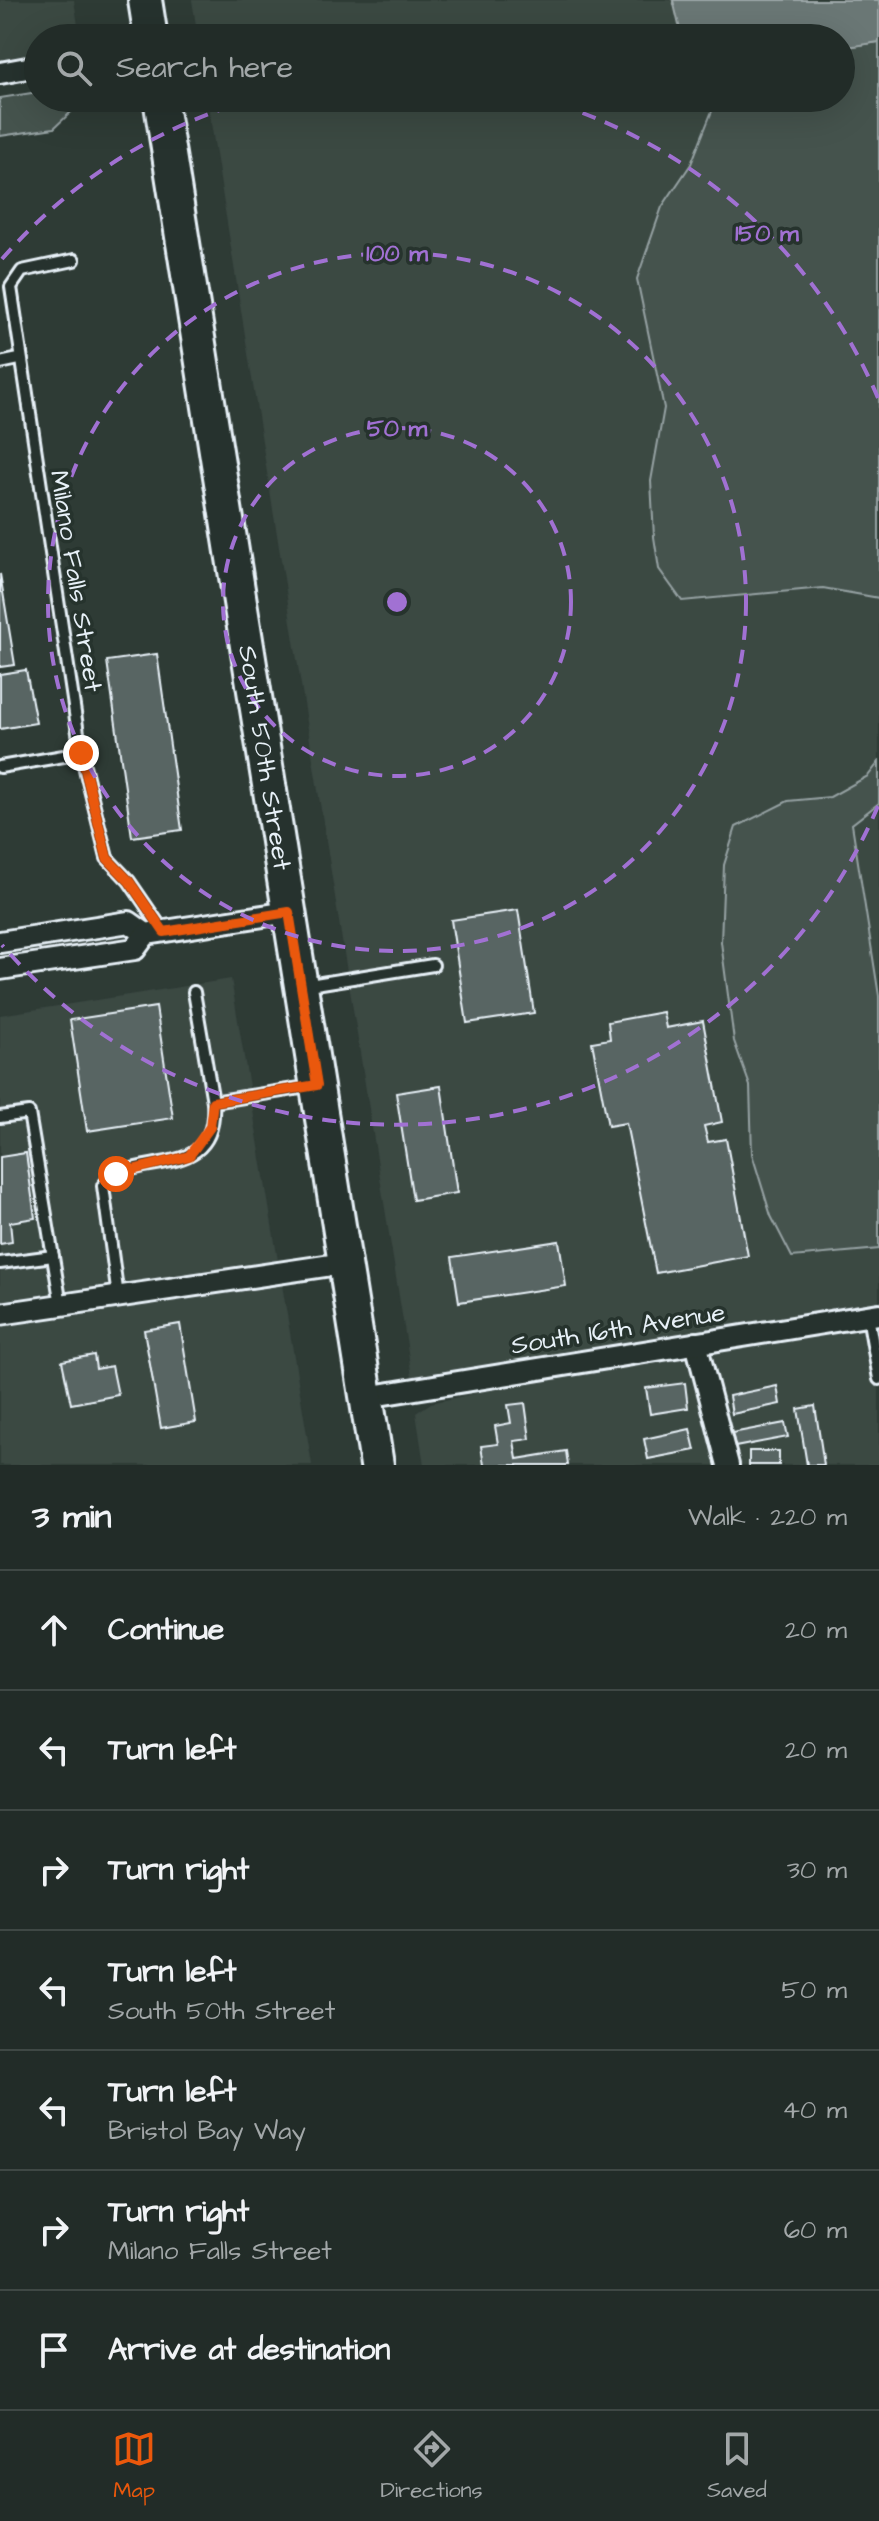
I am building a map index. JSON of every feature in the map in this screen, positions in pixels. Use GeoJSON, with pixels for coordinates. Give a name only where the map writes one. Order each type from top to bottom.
{"type":"FeatureCollection","features":[{"type":"Feature","properties":{"kind":"main road"},"geometry":{"type":"LineString","coordinates":[[145,0],[149,24]]}},
{"type":"Feature","properties":{"kind":"main road","name":"South 50th Street"},"geometry":{"type":"LineString","coordinates":[[162,112],[377,1465]]}},
{"type":"Feature","properties":{"kind":"street"},"geometry":{"type":"LineString","coordinates":[[0,73],[24,69]]}},
{"type":"Feature","properties":{"kind":"street"},"geometry":{"type":"LineString","coordinates":[[0,969],[135,949],[155,933],[289,912]]}},
{"type":"Feature","properties":{"kind":"street"},"geometry":{"type":"LineString","coordinates":[[0,942],[129,922],[155,933]]}},
{"type":"Feature","properties":{"kind":"street"},"geometry":{"type":"LineString","coordinates":[[0,1314],[345,1263]]}},
{"type":"Feature","properties":{"kind":"street","name":"South 16th Avenue"},"geometry":{"type":"LineString","coordinates":[[366,1397],[874,1315]]}},
{"type":"Feature","properties":{"kind":"street"},"geometry":{"type":"LineString","coordinates":[[696,1343],[728,1465]]}},
{"type":"Feature","properties":{"kind":"lane","name":"Milano Falls Street"},"geometry":{"type":"LineString","coordinates":[[74,260],[22,271],[11,287],[19,359],[81,753],[107,858],[129,881],[155,933]]}},
{"type":"Feature","properties":{"kind":"lane"},"geometry":{"type":"LineString","coordinates":[[0,363],[19,359]]}},
{"type":"Feature","properties":{"kind":"lane"},"geometry":{"type":"LineString","coordinates":[[0,767],[81,753]]}},
{"type":"Feature","properties":{"kind":"lane"},"geometry":{"type":"LineString","coordinates":[[301,986],[433,965]]}},
{"type":"Feature","properties":{"kind":"lane"},"geometry":{"type":"LineString","coordinates":[[118,1297],[103,1186],[123,1172],[189,1156],[210,1127],[213,1102],[194,992]]}},
{"type":"Feature","properties":{"kind":"lane"},"geometry":{"type":"LineString","coordinates":[[213,1102],[317,1085]]}},
{"type":"Feature","properties":{"kind":"lane"},"geometry":{"type":"LineString","coordinates":[[0,1117],[29,1113],[61,1305]]}},
{"type":"Feature","properties":{"kind":"lane"},"geometry":{"type":"LineString","coordinates":[[0,1263],[53,1256]]}},
{"type":"Feature","properties":{"kind":"lane"},"geometry":{"type":"LineString","coordinates":[[874,1315],[879,1379]]}},
{"type":"Feature","properties":{"kind":"shaded area"},"geometry":{"type":"Polygon","coordinates":[[[0,0],[74,0],[78,24],[24,24],[24,57],[0,61],[0,0]]]}},
{"type":"Feature","properties":{"kind":"shaded area"},"geometry":{"type":"Polygon","coordinates":[[[192,0],[879,0],[879,1307],[412,1377],[209,112],[855,112],[855,24],[196,24],[192,0]]]}},
{"type":"Feature","properties":{"kind":"shaded area"},"geometry":{"type":"Polygon","coordinates":[[[673,0],[879,0],[879,42],[855,46],[855,24],[679,24],[673,0]]]}},
{"type":"Feature","properties":{"kind":"shaded area"},"geometry":{"type":"Polygon","coordinates":[[[879,42],[879,598],[823,588],[682,601],[659,569],[654,537],[651,481],[664,408],[637,279],[662,207],[691,164],[712,112],[855,112],[855,46],[879,42]]]}},
{"type":"Feature","properties":{"kind":"shaded area"},"geometry":{"type":"Polygon","coordinates":[[[24,94],[24,112],[71,112],[54,128],[0,136],[0,98],[24,94]]]}},
{"type":"Feature","properties":{"kind":"shaded area"},"geometry":{"type":"Polygon","coordinates":[[[879,762],[879,803],[852,824],[879,996],[879,1249],[792,1257],[771,1216],[752,1154],[750,1086],[734,1041],[721,942],[724,865],[736,827],[788,801],[830,797],[868,776],[879,762]]]}},
{"type":"Feature","properties":{"kind":"shaded area"},"geometry":{"type":"Polygon","coordinates":[[[231,979],[312,1465],[0,1465],[0,1015],[231,979]]]}},
{"type":"Feature","properties":{"kind":"shaded area"},"geometry":{"type":"Polygon","coordinates":[[[879,1318],[879,1465],[424,1465],[416,1413],[431,1403],[673,1350],[879,1318]]]}},
{"type":"Feature","properties":{"kind":"building"},"geometry":{"type":"Polygon","coordinates":[[[0,574],[15,665],[0,667],[0,574]]]}},
{"type":"Feature","properties":{"kind":"building"},"geometry":{"type":"Polygon","coordinates":[[[157,654],[182,830],[132,837],[107,661],[157,654]]]}},
{"type":"Feature","properties":{"kind":"building"},"geometry":{"type":"Polygon","coordinates":[[[26,670],[36,723],[0,729],[0,674],[26,670]]]}},
{"type":"Feature","properties":{"kind":"building"},"geometry":{"type":"Polygon","coordinates":[[[518,910],[534,1013],[467,1023],[451,920],[518,910]]]}},
{"type":"Feature","properties":{"kind":"building"},"geometry":{"type":"Polygon","coordinates":[[[156,1007],[173,1118],[87,1131],[70,1020],[156,1007]]]}},
{"type":"Feature","properties":{"kind":"building"},"geometry":{"type":"Polygon","coordinates":[[[663,1012],[666,1028],[703,1021],[722,1122],[704,1126],[708,1142],[726,1139],[748,1256],[656,1273],[626,1123],[608,1126],[592,1042],[610,1039],[608,1022],[663,1012]]]}},
{"type":"Feature","properties":{"kind":"building"},"geometry":{"type":"Polygon","coordinates":[[[441,1086],[457,1193],[413,1200],[396,1093],[441,1086]]]}},
{"type":"Feature","properties":{"kind":"building"},"geometry":{"type":"Polygon","coordinates":[[[26,1153],[35,1218],[10,1222],[12,1242],[0,1244],[0,1157],[26,1153]]]}},
{"type":"Feature","properties":{"kind":"building"},"geometry":{"type":"Polygon","coordinates":[[[559,1241],[566,1286],[459,1302],[452,1257],[559,1241]]]}},
{"type":"Feature","properties":{"kind":"building"},"geometry":{"type":"Polygon","coordinates":[[[180,1324],[196,1422],[161,1428],[144,1330],[180,1324]]]}},
{"type":"Feature","properties":{"kind":"building"},"geometry":{"type":"Polygon","coordinates":[[[94,1355],[96,1369],[112,1366],[118,1395],[71,1404],[62,1361],[94,1355]]]}},
{"type":"Feature","properties":{"kind":"building"},"geometry":{"type":"Polygon","coordinates":[[[685,1383],[688,1408],[650,1414],[646,1388],[685,1383]]]}},
{"type":"Feature","properties":{"kind":"building"},"geometry":{"type":"Polygon","coordinates":[[[777,1386],[780,1404],[732,1414],[729,1396],[777,1386]]]}},
{"type":"Feature","properties":{"kind":"building"},"geometry":{"type":"Polygon","coordinates":[[[525,1403],[530,1439],[514,1441],[517,1459],[566,1451],[568,1465],[484,1465],[481,1446],[498,1444],[495,1426],[511,1423],[508,1405],[525,1403]]]}},
{"type":"Feature","properties":{"kind":"building"},"geometry":{"type":"Polygon","coordinates":[[[815,1406],[824,1465],[807,1465],[798,1409],[815,1406]]]}},
{"type":"Feature","properties":{"kind":"building"},"geometry":{"type":"Polygon","coordinates":[[[785,1423],[788,1437],[735,1447],[732,1433],[785,1423]]]}},
{"type":"Feature","properties":{"kind":"building"},"geometry":{"type":"Polygon","coordinates":[[[690,1429],[695,1450],[648,1459],[644,1439],[690,1429]]]}},
{"type":"Feature","properties":{"kind":"building"},"geometry":{"type":"Polygon","coordinates":[[[749,1451],[779,1451],[779,1465],[749,1465],[749,1451]]]}},
{"type":"Feature","properties":{"kind":"route"},"geometry":{"type":"LineString","coordinates":[[81,753],[99,814],[107,858],[115,870],[129,881],[164,932],[289,912],[317,1085],[213,1102],[210,1127],[189,1156],[116,1174]]}}]}
